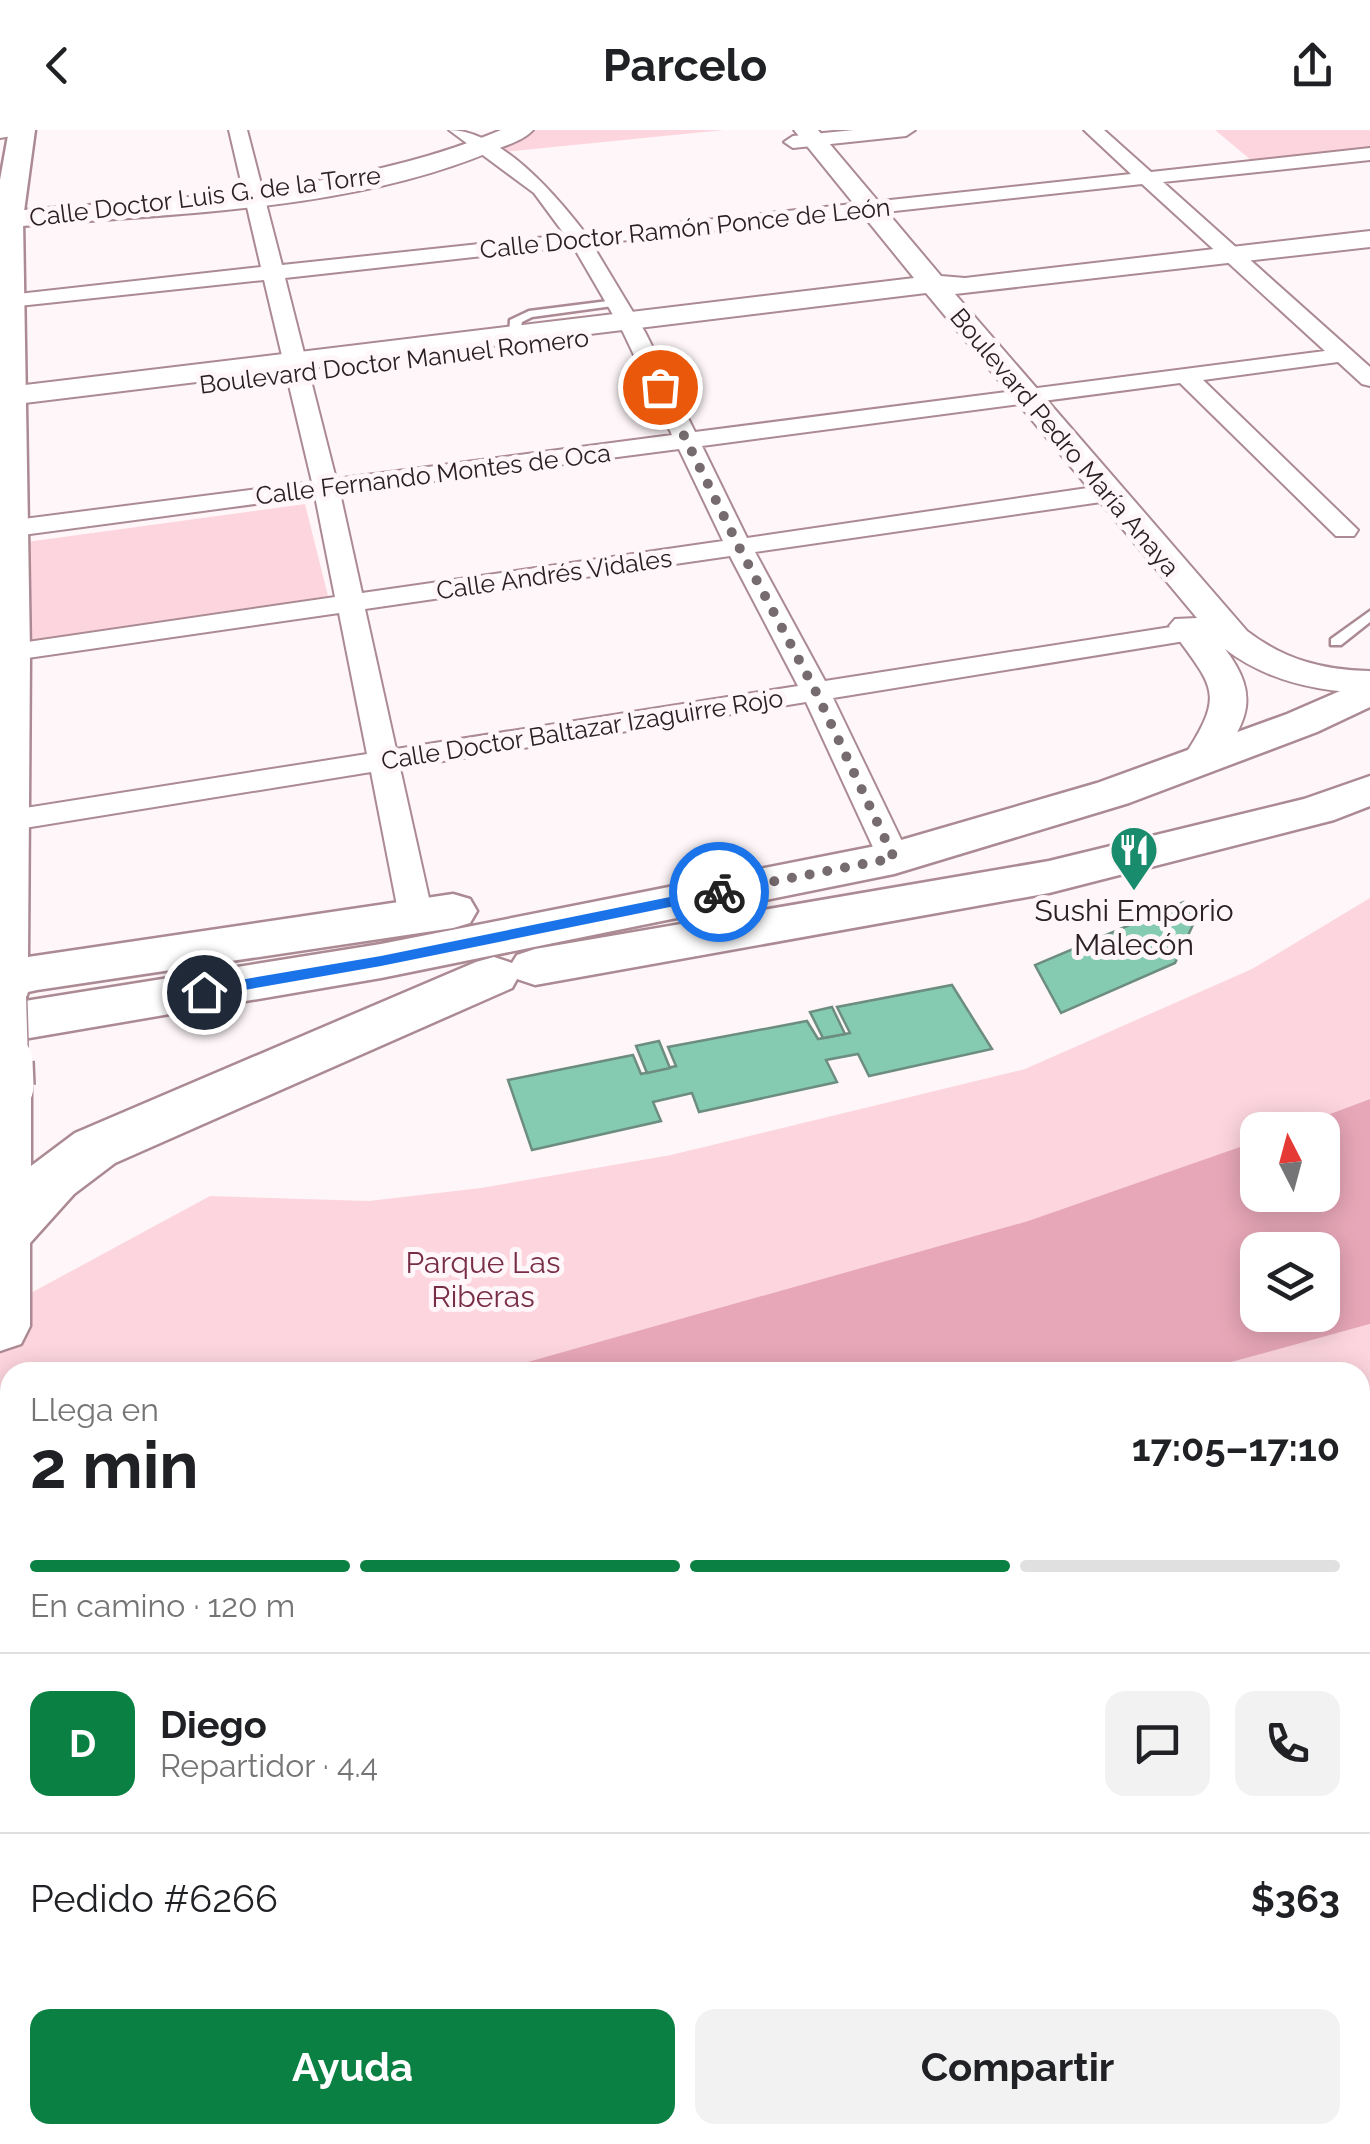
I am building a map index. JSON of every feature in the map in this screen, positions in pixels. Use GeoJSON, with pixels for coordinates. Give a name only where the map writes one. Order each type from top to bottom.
{"type":"FeatureCollection","features":[{"type":"Feature","properties":{"kind":"main road"},"geometry":{"type":"LineString","coordinates":[[0,1326],[4,1239],[4,216],[20,130]]}},
{"type":"Feature","properties":{"kind":"main road"},"geometry":{"type":"LineString","coordinates":[[1,996],[381,961],[873,863],[1113,793],[1302,723],[1370,691]]}},
{"type":"Feature","properties":{"kind":"main road"},"geometry":{"type":"LineString","coordinates":[[2,1096],[166,1029],[1049,876],[1318,810],[1370,790]]}},
{"type":"Feature","properties":{"kind":"main road"},"geometry":{"type":"LineString","coordinates":[[1049,876],[1028,852],[1026,840],[1113,793]]}},
{"type":"Feature","properties":{"kind":"main road"},"geometry":{"type":"LineString","coordinates":[[1,996],[37,972],[789,864],[873,863]]}},
{"type":"Feature","properties":{"kind":"main road"},"geometry":{"type":"LineString","coordinates":[[4,1239],[54,1178],[95,1148],[494,975]]}},
{"type":"Feature","properties":{"kind":"street"},"geometry":{"type":"LineString","coordinates":[[0,132],[20,130]]}},
{"type":"Feature","properties":{"kind":"street"},"geometry":{"type":"LineString","coordinates":[[238,130],[326,488],[416,916]]}},
{"type":"Feature","properties":{"kind":"street","name":"Calle Doctor Luis G. de la Torre"},"geometry":{"type":"LineString","coordinates":[[4,216],[358,181],[428,166],[478,138],[522,130]]}},
{"type":"Feature","properties":{"kind":"street"},"geometry":{"type":"LineString","coordinates":[[799,135],[906,130]]}},
{"type":"Feature","properties":{"kind":"street"},"geometry":{"type":"LineString","coordinates":[[1093,130],[1370,379]]}},
{"type":"Feature","properties":{"kind":"street","name":"Boulevard Pedro María Anaya"},"geometry":{"type":"LineString","coordinates":[[799,135],[858,210],[933,290],[1014,398],[1208,629],[1293,673],[1327,680],[1370,682]]}},
{"type":"Feature","properties":{"kind":"street"},"geometry":{"type":"LineString","coordinates":[[478,138],[541,189],[579,239],[626,319],[816,692],[873,863]]}},
{"type":"Feature","properties":{"kind":"street","name":"Calle Doctor Ramón Ponce de León"},"geometry":{"type":"LineString","coordinates":[[3,302],[1370,154]]}},
{"type":"Feature","properties":{"kind":"street","name":"Boulevard Doctor Manuel Romero"},"geometry":{"type":"LineString","coordinates":[[295,368],[626,319],[933,290],[1370,239]]}},
{"type":"Feature","properties":{"kind":"street","name":"Boulevard Doctor Manuel Romero"},"geometry":{"type":"LineString","coordinates":[[3,403],[295,368],[626,319]]}},
{"type":"Feature","properties":{"kind":"street","name":"Calle Fernando Montes de Oca"},"geometry":{"type":"LineString","coordinates":[[3,530],[1343,356]]}},
{"type":"Feature","properties":{"kind":"street"},"geometry":{"type":"LineString","coordinates":[[1186,376],[1345,530]]}},
{"type":"Feature","properties":{"kind":"street","name":"Calle Andrés Vidales"},"geometry":{"type":"LineString","coordinates":[[4,653],[1095,495]]}},
{"type":"Feature","properties":{"kind":"street","name":"Boulevard Pedro María Anaya"},"geometry":{"type":"LineString","coordinates":[[1200,761],[1226,724],[1231,691],[1208,629]]}},
{"type":"Feature","properties":{"kind":"street","name":"Calle Doctor Baltazar Izaguirre Rojo"},"geometry":{"type":"LineString","coordinates":[[3,821],[1208,629]]}},
{"type":"Feature","properties":{"kind":"lane"},"geometry":{"type":"LineString","coordinates":[[1336,642],[1370,616]]}},
{"type":"Feature","properties":{"kind":"green space"},"geometry":{"type":"Polygon","coordinates":[[[525,130],[724,130],[502,152],[487,148],[525,130]]]}},
{"type":"Feature","properties":{"kind":"green space"},"geometry":{"type":"Polygon","coordinates":[[[1215,130],[1370,130],[1370,147],[1251,160],[1215,130]]]}},
{"type":"Feature","properties":{"kind":"green space"},"geometry":{"type":"Polygon","coordinates":[[[305,504],[328,596],[16,642],[12,544],[305,504]]]}},
{"type":"Feature","properties":{"kind":"green space","name":"Parque Las Riberas"},"geometry":{"type":"Polygon","coordinates":[[[1370,898],[1370,1099],[1335,1112],[1240,1112],[1240,1147],[1028,1221],[527,1362],[0,1362],[0,1300],[29,1294],[210,1196],[369,1201],[481,1188],[671,1155],[1025,1069],[1252,969],[1370,898]]]}},
{"type":"Feature","properties":{"kind":"green space"},"geometry":{"type":"Polygon","coordinates":[[[1370,1324],[1370,1362],[1231,1362],[1370,1324]]]}},
{"type":"Feature","properties":{"kind":"shaded area"},"geometry":{"type":"Polygon","coordinates":[[[1370,1099],[1370,1324],[1231,1362],[527,1362],[1028,1221],[1240,1147],[1240,1212],[1340,1212],[1340,1112],[1335,1112],[1370,1099]]]}},
{"type":"Feature","properties":{"kind":"building"},"geometry":{"type":"Polygon","coordinates":[[[1184,902],[1199,912],[1175,963],[1061,1013],[1035,965],[1184,902]]]}},
{"type":"Feature","properties":{"kind":"building"},"geometry":{"type":"Polygon","coordinates":[[[952,985],[992,1049],[869,1076],[858,1054],[826,1060],[837,1082],[699,1112],[692,1093],[653,1102],[661,1121],[532,1150],[508,1080],[633,1055],[641,1074],[676,1066],[668,1047],[807,1021],[818,1039],[850,1033],[837,1007],[952,985]]]}},
{"type":"Feature","properties":{"kind":"building"},"geometry":{"type":"Polygon","coordinates":[[[832,1007],[845,1034],[823,1038],[810,1012],[832,1007]]]}},
{"type":"Feature","properties":{"kind":"building"},"geometry":{"type":"Polygon","coordinates":[[[659,1041],[670,1068],[647,1073],[636,1046],[659,1041]]]}},
{"type":"Feature","properties":{"kind":"way so far"},"geometry":{"type":"LineString","coordinates":[[660,387],[816,692],[894,858],[719,892]]}},
{"type":"Feature","properties":{"kind":"place","name":"Sushi Emporio Malecón"},"geometry":{"type":"Point","coordinates":[1134,892]}},
{"type":"Feature","properties":{"kind":"route"},"geometry":{"type":"LineString","coordinates":[[204,992],[381,961],[719,892]]}}]}
